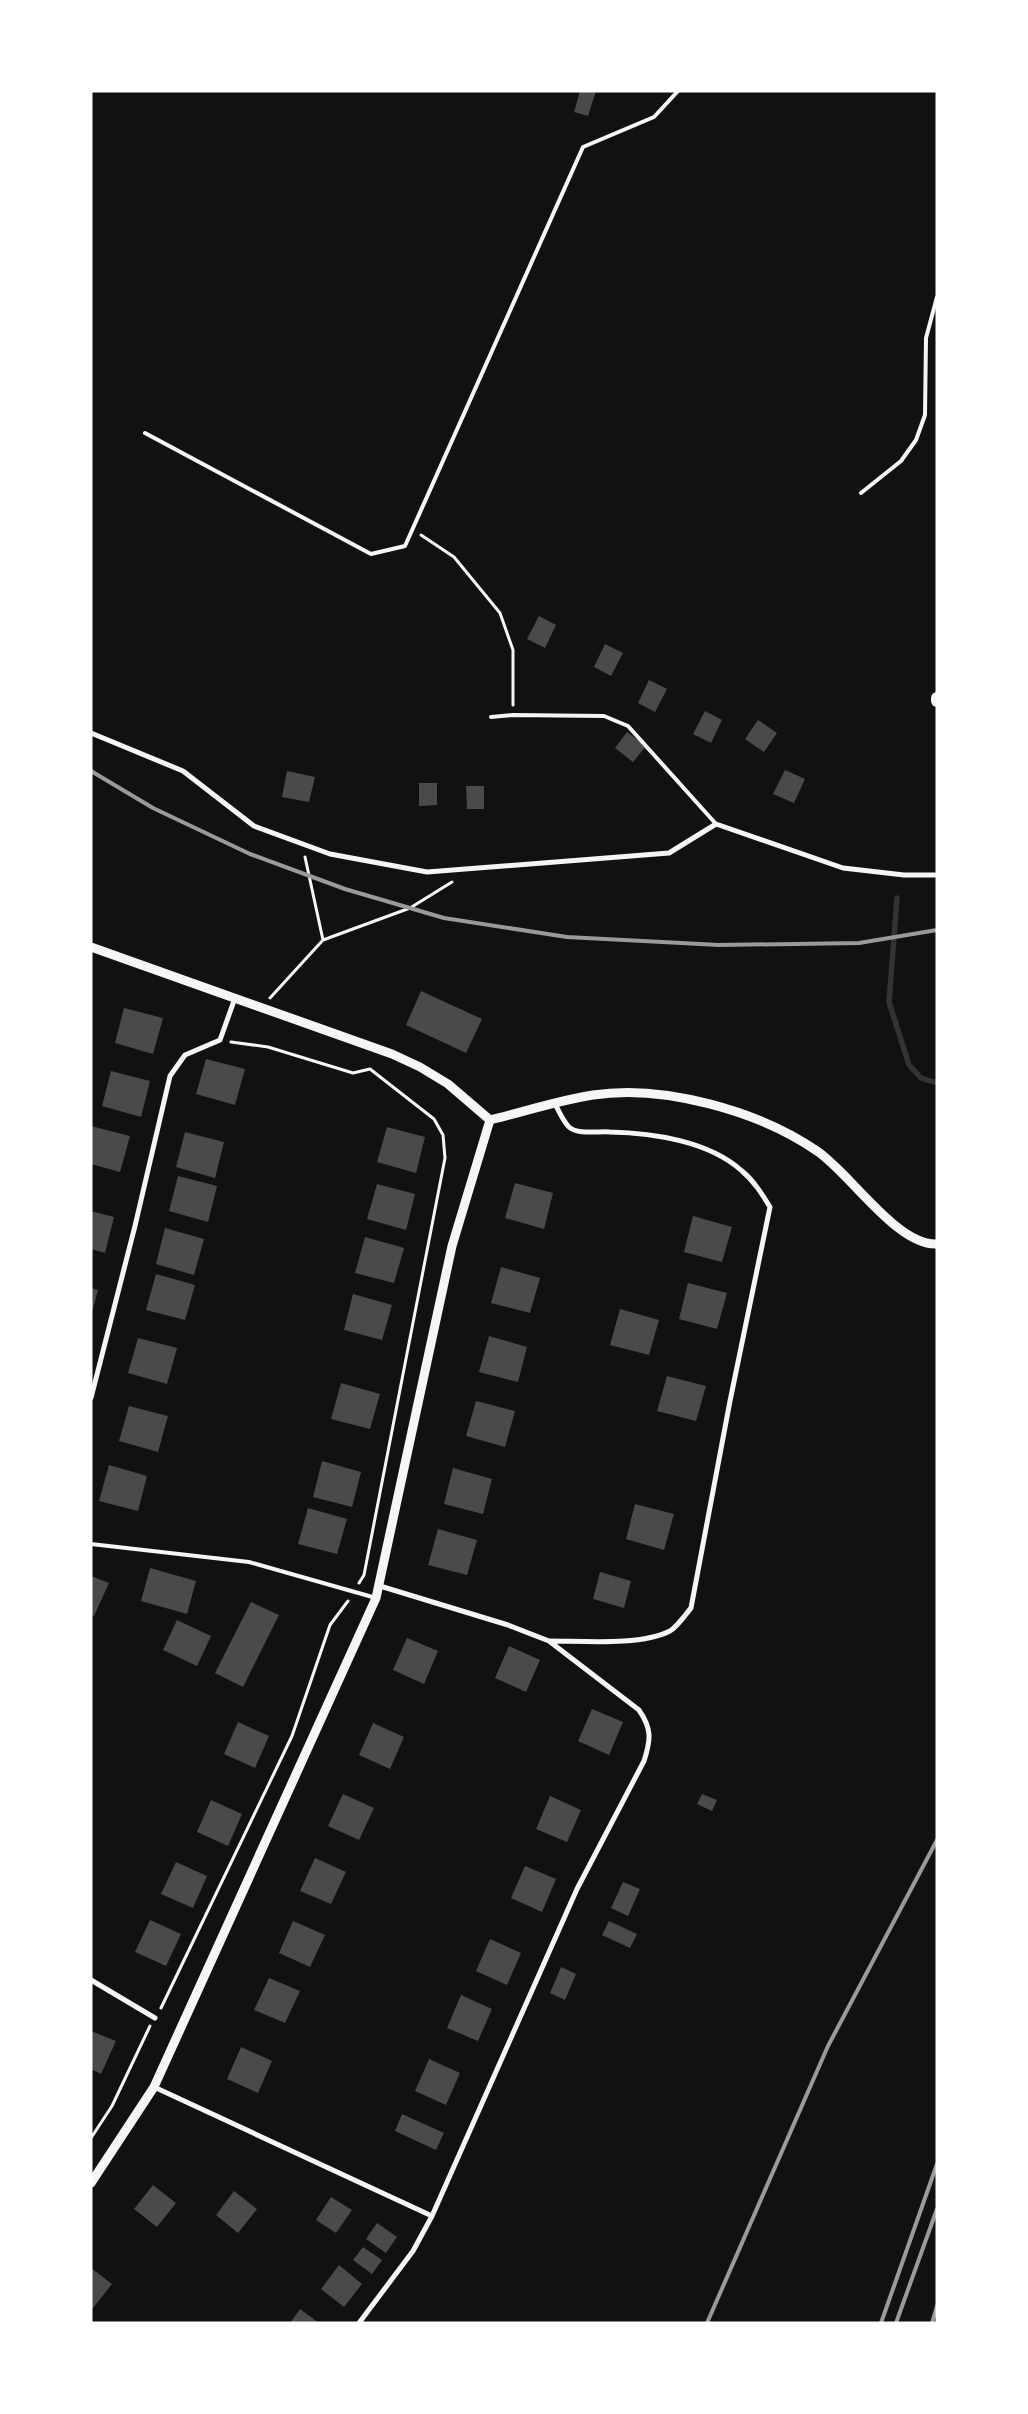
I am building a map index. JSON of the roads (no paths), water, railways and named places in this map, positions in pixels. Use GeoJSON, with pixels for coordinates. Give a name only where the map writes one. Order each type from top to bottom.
{"type":"FeatureCollection","features":[{"type":"Feature","properties":{"kind":"street"},"geometry":{"type":"LineString","coordinates":[[91,733],[183,771],[254,826],[330,854],[427,872],[669,853],[716,824],[843,868],[904,875],[937,875]]}},
{"type":"Feature","properties":{"kind":"street"},"geometry":{"type":"LineString","coordinates":[[91,947],[392,1054],[420,1067],[448,1084],[490,1120]]}},
{"type":"Feature","properties":{"kind":"street"},"geometry":{"type":"LineString","coordinates":[[91,1398],[135,1226],[170,1076],[185,1055],[220,1040],[235,998]]}},
{"type":"Feature","properties":{"kind":"street"},"geometry":{"type":"LineString","coordinates":[[490,1120],[593,1095],[639,1092],[694,1101],[743,1115],[784,1131],[818,1151],[852,1182],[893,1224],[914,1240],[937,1244]]}},
{"type":"Feature","properties":{"kind":"street"},"geometry":{"type":"LineString","coordinates":[[549,1641],[620,1641],[653,1637],[672,1630],[691,1608],[728,1410],[770,1207],[742,1170],[718,1155],[681,1142],[644,1134],[581,1131],[569,1127],[555,1104]]}},
{"type":"Feature","properties":{"kind":"street"},"geometry":{"type":"LineString","coordinates":[[91,2183],[154,2087],[376,1598],[452,1246],[490,1120]]}},
{"type":"Feature","properties":{"kind":"street"},"geometry":{"type":"LineString","coordinates":[[359,2323],[412,2251],[432,2216],[577,1890],[644,1761],[650,1743],[648,1724],[639,1710],[549,1641],[508,1625],[380,1586]]}},
{"type":"Feature","properties":{"kind":"street"},"geometry":{"type":"LineString","coordinates":[[91,1980],[156,2018]]}},
{"type":"Feature","properties":{"kind":"street"},"geometry":{"type":"LineString","coordinates":[[154,2087],[432,2216]]}},
{"type":"Feature","properties":{"kind":"lane"},"geometry":{"type":"LineString","coordinates":[[145,433],[371,554],[405,546],[583,147],[654,117],[678,91]]}},
{"type":"Feature","properties":{"kind":"lane"},"geometry":{"type":"LineString","coordinates":[[861,493],[902,461],[916,440],[925,414],[926,338],[937,296]]}},
{"type":"Feature","properties":{"kind":"lane"},"geometry":{"type":"LineString","coordinates":[[491,717],[513,715],[604,716],[628,726],[716,824]]}},
{"type":"Feature","properties":{"kind":"lane"},"geometry":{"type":"LineString","coordinates":[[91,1544],[248,1562],[376,1598]]}},
{"type":"Feature","properties":{"kind":"waterway"},"geometry":{"type":"LineString","coordinates":[[897,898],[889,1002],[909,1065],[921,1078],[937,1083]]}},
{"type":"Feature","properties":{"kind":"railway"},"geometry":{"type":"LineString","coordinates":[[91,771],[153,808],[250,854],[345,889],[444,918],[567,937],[719,945],[859,943],[937,930]]}},
{"type":"Feature","properties":{"kind":"railway"},"geometry":{"type":"LineString","coordinates":[[707,2323],[828,2046],[937,1840]]}},
{"type":"Feature","properties":{"kind":"railway"},"geometry":{"type":"LineString","coordinates":[[881,2323],[937,2164]]}},
{"type":"Feature","properties":{"kind":"railway"},"geometry":{"type":"LineString","coordinates":[[896,2323],[937,2209]]}},
{"type":"Feature","properties":{"kind":"railway"},"geometry":{"type":"LineString","coordinates":[[932,2323],[937,2306]]}}]}
